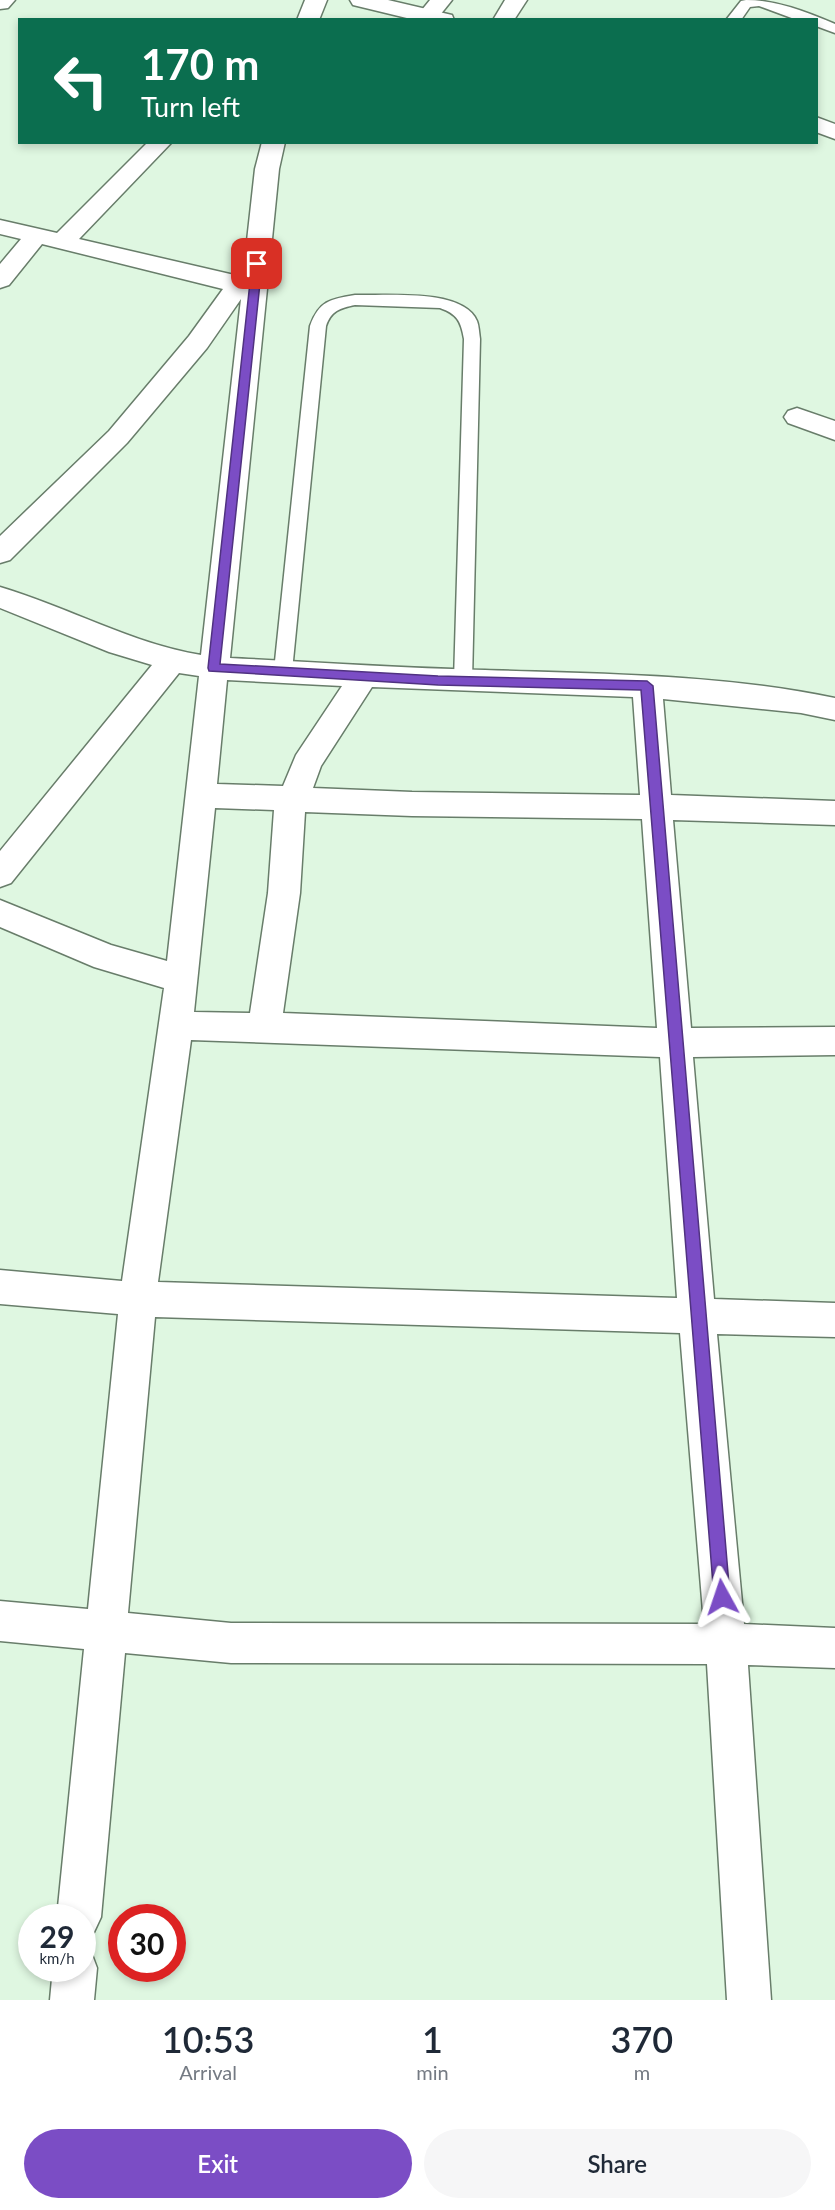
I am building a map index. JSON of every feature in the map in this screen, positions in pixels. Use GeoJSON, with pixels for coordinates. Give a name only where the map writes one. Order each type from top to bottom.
{"type":"FeatureCollection","features":[{"type":"Feature","properties":{"kind":"street"},"geometry":{"type":"LineString","coordinates":[[0,3],[4,0]]}},
{"type":"Feature","properties":{"kind":"street"},"geometry":{"type":"LineString","coordinates":[[309,18],[316,0]]}},
{"type":"Feature","properties":{"kind":"street"},"geometry":{"type":"LineString","coordinates":[[361,0],[438,12]]}},
{"type":"Feature","properties":{"kind":"street"},"geometry":{"type":"LineString","coordinates":[[504,18],[516,0]]}},
{"type":"Feature","properties":{"kind":"street"},"geometry":{"type":"LineString","coordinates":[[818,125],[835,132]]}},
{"type":"Feature","properties":{"kind":"street"},"geometry":{"type":"LineString","coordinates":[[63,241],[159,144]]}},
{"type":"Feature","properties":{"kind":"street"},"geometry":{"type":"LineString","coordinates":[[81,1904],[138,1299],[176,1026],[214,668],[246,286],[274,144]]}},
{"type":"Feature","properties":{"kind":"street"},"geometry":{"type":"LineString","coordinates":[[0,227],[63,241],[192,276],[246,286]]}},
{"type":"Feature","properties":{"kind":"street"},"geometry":{"type":"LineString","coordinates":[[0,280],[37,235]]}},
{"type":"Feature","properties":{"kind":"street"},"geometry":{"type":"LineString","coordinates":[[0,553],[118,437],[246,286]]}},
{"type":"Feature","properties":{"kind":"street"},"geometry":{"type":"LineString","coordinates":[[797,417],[835,431]]}},
{"type":"Feature","properties":{"kind":"street"},"geometry":{"type":"LineString","coordinates":[[0,597],[119,644],[172,661],[214,668],[463,681],[647,686],[801,702],[835,709]]}},
{"type":"Feature","properties":{"kind":"street"},"geometry":{"type":"LineString","coordinates":[[0,874],[172,661]]}},
{"type":"Feature","properties":{"kind":"street"},"geometry":{"type":"LineString","coordinates":[[264,1027],[284,893],[290,808],[307,763],[364,676]]}},
{"type":"Feature","properties":{"kind":"street"},"geometry":{"type":"LineString","coordinates":[[647,686],[697,1317],[726,1644],[749,2000]]}},
{"type":"Feature","properties":{"kind":"street"},"geometry":{"type":"LineString","coordinates":[[200,795],[412,804],[657,807],[835,813]]}},
{"type":"Feature","properties":{"kind":"street"},"geometry":{"type":"LineString","coordinates":[[0,913],[105,957],[181,979]]}},
{"type":"Feature","properties":{"kind":"street"},"geometry":{"type":"LineString","coordinates":[[176,1026],[264,1027],[677,1043],[835,1041]]}},
{"type":"Feature","properties":{"kind":"street"},"geometry":{"type":"LineString","coordinates":[[0,1287],[138,1299],[835,1320]]}},
{"type":"Feature","properties":{"kind":"street"},"geometry":{"type":"LineString","coordinates":[[0,1621],[231,1642],[726,1644],[835,1648]]}},
{"type":"Feature","properties":{"kind":"street"},"geometry":{"type":"LineString","coordinates":[[72,2000],[74,1982]]}},
{"type":"Feature","properties":{"kind":"lane"},"geometry":{"type":"LineString","coordinates":[[735,18],[746,4],[760,2],[805,18]]}},
{"type":"Feature","properties":{"kind":"lane"},"geometry":{"type":"LineString","coordinates":[[818,22],[835,29]]}},
{"type":"Feature","properties":{"kind":"lane"},"geometry":{"type":"LineString","coordinates":[[283,671],[318,326],[322,312],[337,303],[355,300],[442,303],[458,309],[469,321],[472,339],[463,681]]}},
{"type":"Feature","properties":{"kind":"route"},"geometry":{"type":"LineString","coordinates":[[257,264],[214,668],[438,680],[647,686],[697,1317],[722,1597]]}}]}
